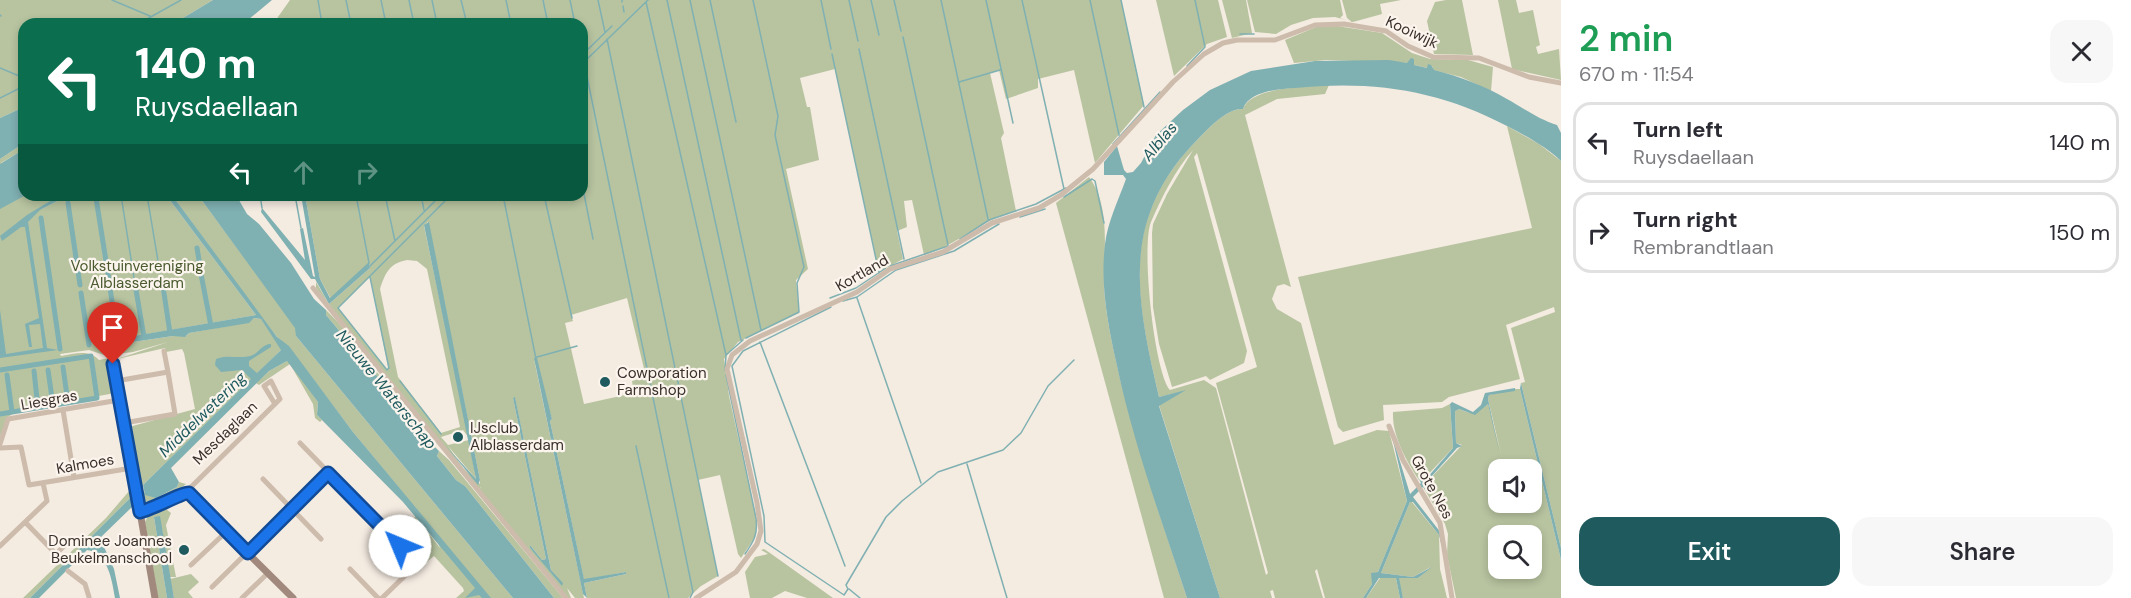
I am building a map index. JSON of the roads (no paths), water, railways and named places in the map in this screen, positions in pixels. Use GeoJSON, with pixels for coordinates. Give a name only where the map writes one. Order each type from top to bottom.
{"type":"FeatureCollection","features":[{"type":"Feature","properties":{"kind":"street","name":"Kooiwijk"},"geometry":{"type":"LineString","coordinates":[[1252,39],[1275,40],[1304,28],[1324,23],[1374,28],[1386,31],[1425,55],[1446,58],[1479,58],[1518,74],[1561,83]]}},
{"type":"Feature","properties":{"kind":"street","name":"Kortland"},"geometry":{"type":"LineString","coordinates":[[696,598],[736,572],[757,544],[761,531],[757,503],[727,369],[728,362],[736,350],[760,336],[857,292],[890,269],[943,252],[992,223],[1048,203],[1085,177],[1150,105],[1204,54],[1223,43],[1252,39]]}},
{"type":"Feature","properties":{"kind":"street"},"geometry":{"type":"LineString","coordinates":[[313,288],[566,598]]}},
{"type":"Feature","properties":{"kind":"street"},"geometry":{"type":"LineString","coordinates":[[124,423],[175,414],[164,351]]}},
{"type":"Feature","properties":{"kind":"street"},"geometry":{"type":"LineString","coordinates":[[113,364],[155,598]]}},
{"type":"Feature","properties":{"kind":"street"},"geometry":{"type":"LineString","coordinates":[[116,381],[168,372]]}},
{"type":"Feature","properties":{"kind":"street","name":"Liesgras"},"geometry":{"type":"LineString","coordinates":[[0,446],[8,419],[119,400]]}},
{"type":"Feature","properties":{"kind":"street","name":"Mesdaglaan"},"geometry":{"type":"LineString","coordinates":[[140,512],[165,504],[186,492],[274,404]]}},
{"type":"Feature","properties":{"kind":"street"},"geometry":{"type":"LineString","coordinates":[[63,410],[74,477]]}},
{"type":"Feature","properties":{"kind":"street","name":"Grote Nes"},"geometry":{"type":"LineString","coordinates":[[1389,426],[1403,460],[1440,523],[1452,598]]}},
{"type":"Feature","properties":{"kind":"street"},"geometry":{"type":"LineString","coordinates":[[300,443],[416,565],[380,598],[350,569]]}},
{"type":"Feature","properties":{"kind":"street"},"geometry":{"type":"LineString","coordinates":[[0,446],[20,446],[26,481],[29,485],[43,483],[47,501],[0,546]]}},
{"type":"Feature","properties":{"kind":"street","name":"Kalmoes"},"geometry":{"type":"LineString","coordinates":[[43,483],[132,468]]}},
{"type":"Feature","properties":{"kind":"street"},"geometry":{"type":"LineString","coordinates":[[212,587],[328,473]]}},
{"type":"Feature","properties":{"kind":"street"},"geometry":{"type":"LineString","coordinates":[[263,479],[321,539]]}},
{"type":"Feature","properties":{"kind":"street"},"geometry":{"type":"LineString","coordinates":[[186,492],[268,573],[287,596]]}},
{"type":"Feature","properties":{"kind":"street"},"geometry":{"type":"LineString","coordinates":[[25,522],[56,554],[64,546]]}},
{"type":"Feature","properties":{"kind":"street"},"geometry":{"type":"LineString","coordinates":[[191,565],[227,531]]}},
{"type":"Feature","properties":{"kind":"street"},"geometry":{"type":"LineString","coordinates":[[68,571],[86,584],[88,598]]}},
{"type":"Feature","properties":{"kind":"street"},"geometry":{"type":"LineString","coordinates":[[242,598],[268,573]]}},
{"type":"Feature","properties":{"kind":"water"},"geometry":{"type":"Polygon","coordinates":[[[213,0],[272,0],[250,18],[183,18],[213,0]]]}},
{"type":"Feature","properties":{"kind":"water","name":"Alblas"},"geometry":{"type":"Polygon","coordinates":[[[1411,58],[1414,59],[1414,65],[1427,68],[1428,64],[1434,70],[1462,78],[1499,94],[1538,117],[1557,125],[1561,133],[1561,161],[1542,146],[1507,126],[1482,114],[1430,96],[1378,87],[1288,88],[1273,90],[1251,98],[1243,109],[1231,112],[1219,120],[1198,139],[1173,169],[1155,199],[1145,230],[1140,261],[1140,293],[1144,326],[1159,397],[1186,390],[1159,406],[1220,598],[1187,598],[1140,454],[1111,336],[1104,291],[1105,244],[1111,219],[1126,179],[1123,175],[1104,175],[1104,162],[1117,146],[1124,170],[1127,173],[1133,172],[1141,163],[1156,135],[1183,110],[1210,90],[1251,71],[1315,61],[1389,60],[1407,63],[1411,58]]]}},
{"type":"Feature","properties":{"kind":"water"},"geometry":{"type":"Polygon","coordinates":[[[18,110],[18,147],[0,159],[0,118],[18,110]]]}},
{"type":"Feature","properties":{"kind":"water"},"geometry":{"type":"Polygon","coordinates":[[[18,153],[18,199],[0,209],[0,164],[18,153]]]}},
{"type":"Feature","properties":{"kind":"water"},"geometry":{"type":"Polygon","coordinates":[[[50,201],[57,201],[40,210],[28,222],[47,348],[58,350],[0,358],[0,310],[6,354],[43,348],[40,324],[29,325],[32,347],[29,347],[25,324],[39,318],[25,227],[21,227],[2,241],[0,236],[50,201]]]}},
{"type":"Feature","properties":{"kind":"water"},"geometry":{"type":"Polygon","coordinates":[[[170,201],[176,201],[277,337],[289,346],[353,432],[491,598],[482,598],[479,595],[465,598],[475,588],[403,502],[317,415],[318,402],[287,361],[269,371],[171,468],[179,482],[177,487],[156,498],[145,495],[143,485],[251,379],[242,370],[221,372],[215,365],[216,359],[250,356],[271,344],[271,347],[249,361],[249,366],[257,373],[281,350],[261,319],[254,318],[249,323],[189,333],[185,337],[173,336],[106,346],[105,341],[256,315],[170,201]]]}},
{"type":"Feature","properties":{"kind":"water","name":"Nieuwe Waterschap"},"geometry":{"type":"Polygon","coordinates":[[[202,201],[239,201],[247,214],[259,224],[291,263],[314,299],[326,310],[326,315],[393,395],[432,448],[439,451],[437,456],[456,480],[465,486],[554,598],[513,598],[296,336],[295,328],[202,201]]]}},
{"type":"Feature","properties":{"kind":"water"},"geometry":{"type":"Polygon","coordinates":[[[302,201],[306,201],[320,279],[330,298],[369,262],[370,268],[329,304],[315,279],[311,279],[261,212],[262,208],[305,260],[300,229],[303,228],[315,277],[302,201]]]}},
{"type":"Feature","properties":{"kind":"water"},"geometry":{"type":"Polygon","coordinates":[[[429,222],[480,480],[478,485],[446,446],[476,479],[424,225],[429,222]]]}},
{"type":"Feature","properties":{"kind":"water"},"geometry":{"type":"Polygon","coordinates":[[[534,358],[537,358],[552,419],[550,421],[584,579],[626,572],[626,574],[584,583],[587,598],[583,594],[534,358]]]}},
{"type":"Feature","properties":{"kind":"water"},"geometry":{"type":"Polygon","coordinates":[[[1521,383],[1539,459],[1537,459],[1520,389],[1521,383]]]}},
{"type":"Feature","properties":{"kind":"water"},"geometry":{"type":"Polygon","coordinates":[[[1515,388],[1515,391],[1489,395],[1488,399],[1500,455],[1488,404],[1475,415],[1459,409],[1455,411],[1456,443],[1462,446],[1457,448],[1424,485],[1428,492],[1423,487],[1413,497],[1441,533],[1441,543],[1439,535],[1413,502],[1410,502],[1381,573],[1413,577],[1432,567],[1418,578],[1399,578],[1403,598],[1400,598],[1396,578],[1379,578],[1366,598],[1363,598],[1372,584],[1371,573],[1378,572],[1407,501],[1391,432],[1410,494],[1421,483],[1418,477],[1422,481],[1426,479],[1453,448],[1450,404],[1452,402],[1473,412],[1481,405],[1485,393],[1515,388]]]}},
{"type":"Feature","properties":{"kind":"water"},"geometry":{"type":"Polygon","coordinates":[[[515,397],[551,570],[563,583],[562,586],[530,548],[530,545],[542,560],[546,559],[513,398],[515,397]]]}},
{"type":"Feature","properties":{"kind":"water"},"geometry":{"type":"Polygon","coordinates":[[[1542,470],[1561,548],[1561,560],[1542,481],[1542,470]]]}},
{"type":"Feature","properties":{"kind":"water"},"geometry":{"type":"Polygon","coordinates":[[[132,496],[134,505],[100,538],[114,569],[120,598],[115,598],[108,568],[100,556],[87,550],[39,598],[30,598],[132,496]]]}},
{"type":"Feature","properties":{"kind":"water"},"geometry":{"type":"Polygon","coordinates":[[[160,516],[174,598],[167,598],[154,517],[160,516]]]}},
{"type":"Feature","properties":{"kind":"waterway"},"geometry":{"type":"LineString","coordinates":[[112,0],[150,16]]}},
{"type":"Feature","properties":{"kind":"waterway"},"geometry":{"type":"LineString","coordinates":[[149,18],[181,0]]}},
{"type":"Feature","properties":{"kind":"waterway"},"geometry":{"type":"LineString","coordinates":[[318,0],[321,18]]}},
{"type":"Feature","properties":{"kind":"waterway"},"geometry":{"type":"LineString","coordinates":[[346,0],[350,18]]}},
{"type":"Feature","properties":{"kind":"waterway"},"geometry":{"type":"LineString","coordinates":[[381,0],[385,18]]}},
{"type":"Feature","properties":{"kind":"waterway"},"geometry":{"type":"LineString","coordinates":[[409,0],[413,18]]}},
{"type":"Feature","properties":{"kind":"waterway"},"geometry":{"type":"LineString","coordinates":[[432,0],[436,18]]}},
{"type":"Feature","properties":{"kind":"waterway"},"geometry":{"type":"LineString","coordinates":[[461,0],[466,18]]}},
{"type":"Feature","properties":{"kind":"waterway"},"geometry":{"type":"LineString","coordinates":[[506,0],[510,18]]}},
{"type":"Feature","properties":{"kind":"waterway"},"geometry":{"type":"LineString","coordinates":[[543,0],[547,18]]}},
{"type":"Feature","properties":{"kind":"waterway"},"geometry":{"type":"LineString","coordinates":[[570,0],[574,18]]}},
{"type":"Feature","properties":{"kind":"waterway"},"geometry":{"type":"LineString","coordinates":[[598,0],[605,32]]}},
{"type":"Feature","properties":{"kind":"waterway"},"geometry":{"type":"LineString","coordinates":[[588,58],[648,0]]}},
{"type":"Feature","properties":{"kind":"waterway"},"geometry":{"type":"LineString","coordinates":[[667,0],[741,340]]}},
{"type":"Feature","properties":{"kind":"waterway"},"geometry":{"type":"LineString","coordinates":[[690,0],[761,330]]}},
{"type":"Feature","properties":{"kind":"waterway"},"geometry":{"type":"LineString","coordinates":[[710,0],[736,122]]}},
{"type":"Feature","properties":{"kind":"waterway"},"geometry":{"type":"LineString","coordinates":[[746,338],[799,312],[797,283],[804,267],[775,135],[778,116],[753,0]]}},
{"type":"Feature","properties":{"kind":"waterway"},"geometry":{"type":"LineString","coordinates":[[821,0],[831,49]]}},
{"type":"Feature","properties":{"kind":"waterway"},"geometry":{"type":"LineString","coordinates":[[849,0],[858,41]]}},
{"type":"Feature","properties":{"kind":"waterway"},"geometry":{"type":"LineString","coordinates":[[871,0],[879,35]]}},
{"type":"Feature","properties":{"kind":"waterway"},"geometry":{"type":"LineString","coordinates":[[894,0],[901,31]]}},
{"type":"Feature","properties":{"kind":"waterway"},"geometry":{"type":"LineString","coordinates":[[941,0],[988,219]]}},
{"type":"Feature","properties":{"kind":"waterway"},"geometry":{"type":"LineString","coordinates":[[986,0],[1013,123]]}},
{"type":"Feature","properties":{"kind":"waterway"},"geometry":{"type":"LineString","coordinates":[[1022,0],[1064,189]]}},
{"type":"Feature","properties":{"kind":"waterway"},"geometry":{"type":"LineString","coordinates":[[1090,0],[1119,135]]}},
{"type":"Feature","properties":{"kind":"waterway"},"geometry":{"type":"LineString","coordinates":[[1121,0],[1144,107]]}},
{"type":"Feature","properties":{"kind":"waterway"},"geometry":{"type":"LineString","coordinates":[[1187,66],[1205,47],[1195,0]]}},
{"type":"Feature","properties":{"kind":"waterway"},"geometry":{"type":"LineString","coordinates":[[646,2],[726,355]]}},
{"type":"Feature","properties":{"kind":"waterway"},"geometry":{"type":"LineString","coordinates":[[623,6],[624,12]]}},
{"type":"Feature","properties":{"kind":"waterway"},"geometry":{"type":"LineString","coordinates":[[588,49],[612,26]]}},
{"type":"Feature","properties":{"kind":"waterway"},"geometry":{"type":"LineString","coordinates":[[1240,34],[1254,34]]}},
{"type":"Feature","properties":{"kind":"waterway"},"geometry":{"type":"LineString","coordinates":[[903,37],[948,245]]}},
{"type":"Feature","properties":{"kind":"waterway"},"geometry":{"type":"LineString","coordinates":[[607,39],[718,576]]}},
{"type":"Feature","properties":{"kind":"waterway"},"geometry":{"type":"LineString","coordinates":[[859,49],[904,259]]}},
{"type":"Feature","properties":{"kind":"waterway"},"geometry":{"type":"LineString","coordinates":[[832,54],[879,273]]}},
{"type":"Feature","properties":{"kind":"waterway"},"geometry":{"type":"LineString","coordinates":[[0,68],[18,76]]}},
{"type":"Feature","properties":{"kind":"waterway"},"geometry":{"type":"LineString","coordinates":[[959,82],[1000,70]]}},
{"type":"Feature","properties":{"kind":"waterway"},"geometry":{"type":"LineString","coordinates":[[588,81],[693,592],[690,598]]}},
{"type":"Feature","properties":{"kind":"waterway"},"geometry":{"type":"LineString","coordinates":[[0,98],[18,89]]}},
{"type":"Feature","properties":{"kind":"waterway"},"geometry":{"type":"LineString","coordinates":[[1113,144],[1160,92]]}},
{"type":"Feature","properties":{"kind":"waterway"},"geometry":{"type":"LineString","coordinates":[[1064,197],[1092,179],[1095,181],[1104,223]]}},
{"type":"Feature","properties":{"kind":"waterway"},"geometry":{"type":"LineString","coordinates":[[960,239],[989,220],[1036,204],[1066,188]]}},
{"type":"Feature","properties":{"kind":"waterway"},"geometry":{"type":"LineString","coordinates":[[96,201],[109,280]]}},
{"type":"Feature","properties":{"kind":"waterway"},"geometry":{"type":"LineString","coordinates":[[122,201],[134,278]]}},
{"type":"Feature","properties":{"kind":"waterway"},"geometry":{"type":"LineString","coordinates":[[148,201],[160,273]]}},
{"type":"Feature","properties":{"kind":"waterway"},"geometry":{"type":"LineString","coordinates":[[261,201],[262,208]]}},
{"type":"Feature","properties":{"kind":"waterway"},"geometry":{"type":"LineString","coordinates":[[296,201],[301,228]]}},
{"type":"Feature","properties":{"kind":"waterway"},"geometry":{"type":"LineString","coordinates":[[357,201],[369,263]]}},
{"type":"Feature","properties":{"kind":"waterway"},"geometry":{"type":"LineString","coordinates":[[386,201],[395,241]]}},
{"type":"Feature","properties":{"kind":"waterway"},"geometry":{"type":"LineString","coordinates":[[422,201],[424,210]]}},
{"type":"Feature","properties":{"kind":"waterway"},"geometry":{"type":"LineString","coordinates":[[370,266],[435,201]]}},
{"type":"Feature","properties":{"kind":"waterway","name":"Nieuwe Waterschap"},"geometry":{"type":"LineString","coordinates":[[370,277],[389,368],[387,370],[338,308],[445,201]]}},
{"type":"Feature","properties":{"kind":"waterway"},"geometry":{"type":"LineString","coordinates":[[504,201],[536,359]]}},
{"type":"Feature","properties":{"kind":"waterway"},"geometry":{"type":"LineString","coordinates":[[545,201],[572,318]]}},
{"type":"Feature","properties":{"kind":"waterway"},"geometry":{"type":"LineString","coordinates":[[585,201],[593,239]]}},
{"type":"Feature","properties":{"kind":"waterway"},"geometry":{"type":"LineString","coordinates":[[68,203],[80,285]]}},
{"type":"Feature","properties":{"kind":"waterway"},"geometry":{"type":"LineString","coordinates":[[1020,217],[1045,209]]}},
{"type":"Feature","properties":{"kind":"waterway"},"geometry":{"type":"LineString","coordinates":[[41,218],[60,349]]}},
{"type":"Feature","properties":{"kind":"waterway"},"geometry":{"type":"LineString","coordinates":[[843,301],[857,297],[896,270],[954,251],[999,224]]}},
{"type":"Feature","properties":{"kind":"waterway"},"geometry":{"type":"LineString","coordinates":[[890,266],[948,246]]}},
{"type":"Feature","properties":{"kind":"waterway"},"geometry":{"type":"LineString","coordinates":[[197,248],[200,266]]}},
{"type":"Feature","properties":{"kind":"waterway"},"geometry":{"type":"LineString","coordinates":[[830,298],[856,288],[886,268]]}},
{"type":"Feature","properties":{"kind":"waterway"},"geometry":{"type":"LineString","coordinates":[[201,274],[211,326]]}},
{"type":"Feature","properties":{"kind":"waterway"},"geometry":{"type":"LineString","coordinates":[[162,280],[170,333]]}},
{"type":"Feature","properties":{"kind":"waterway"},"geometry":{"type":"LineString","coordinates":[[135,284],[144,337]]}},
{"type":"Feature","properties":{"kind":"waterway"},"geometry":{"type":"LineString","coordinates":[[110,288],[118,341]]}},
{"type":"Feature","properties":{"kind":"waterway"},"geometry":{"type":"LineString","coordinates":[[81,293],[89,345]]}},
{"type":"Feature","properties":{"kind":"waterway"},"geometry":{"type":"LineString","coordinates":[[857,298],[921,483]]}},
{"type":"Feature","properties":{"kind":"waterway"},"geometry":{"type":"LineString","coordinates":[[831,307],[743,351],[732,366],[764,516],[765,542],[844,595],[848,589],[846,585],[886,517],[938,472],[1003,450],[1021,433],[1048,386],[1074,360]]}},
{"type":"Feature","properties":{"kind":"waterway"},"geometry":{"type":"LineString","coordinates":[[725,370],[726,355],[743,340]]}},
{"type":"Feature","properties":{"kind":"waterway"},"geometry":{"type":"LineString","coordinates":[[760,342],[845,566]]}},
{"type":"Feature","properties":{"kind":"waterway"},"geometry":{"type":"LineString","coordinates":[[537,357],[577,346]]}},
{"type":"Feature","properties":{"kind":"waterway"},"geometry":{"type":"LineString","coordinates":[[0,370],[91,356],[97,398],[0,414]]}},
{"type":"Feature","properties":{"kind":"waterway"},"geometry":{"type":"LineString","coordinates":[[63,367],[68,403]]}},
{"type":"Feature","properties":{"kind":"waterway"},"geometry":{"type":"LineString","coordinates":[[48,370],[53,405]]}},
{"type":"Feature","properties":{"kind":"waterway"},"geometry":{"type":"LineString","coordinates":[[34,371],[38,408]]}},
{"type":"Feature","properties":{"kind":"waterway"},"geometry":{"type":"LineString","coordinates":[[7,375],[12,412]]}},
{"type":"Feature","properties":{"kind":"waterway"},"geometry":{"type":"LineString","coordinates":[[726,375],[756,518],[755,537],[745,554]]}},
{"type":"Feature","properties":{"kind":"waterway","name":"Nieuwe Waterschap"},"geometry":{"type":"LineString","coordinates":[[400,381],[441,434]]}},
{"type":"Feature","properties":{"kind":"waterway"},"geometry":{"type":"LineString","coordinates":[[636,446],[669,598]]}},
{"type":"Feature","properties":{"kind":"waterway"},"geometry":{"type":"LineString","coordinates":[[967,464],[1007,598]]}},
{"type":"Feature","properties":{"kind":"waterway"},"geometry":{"type":"LineString","coordinates":[[849,589],[860,598]]}},
{"type":"Feature","properties":{"kind":"place","name":"Cowporation Farmshop"},"geometry":{"type":"Point","coordinates":[605,382]}},
{"type":"Feature","properties":{"kind":"place","name":"IJsclub Alblasserdam"},"geometry":{"type":"Point","coordinates":[458,437]}},
{"type":"Feature","properties":{"kind":"place","name":"Dominee Joannes Beukelmanschool"},"geometry":{"type":"Point","coordinates":[184,550]}},
{"type":"Feature","properties":{"kind":"park label","name":"Volkstuinvereniging Alblasserdam"},"geometry":{"type":"Point","coordinates":[137,274]}},
{"type":"Feature","properties":{"kind":"water label","name":"Middelwetering"},"geometry":{"type":"Point","coordinates":[202,414]}}]}
